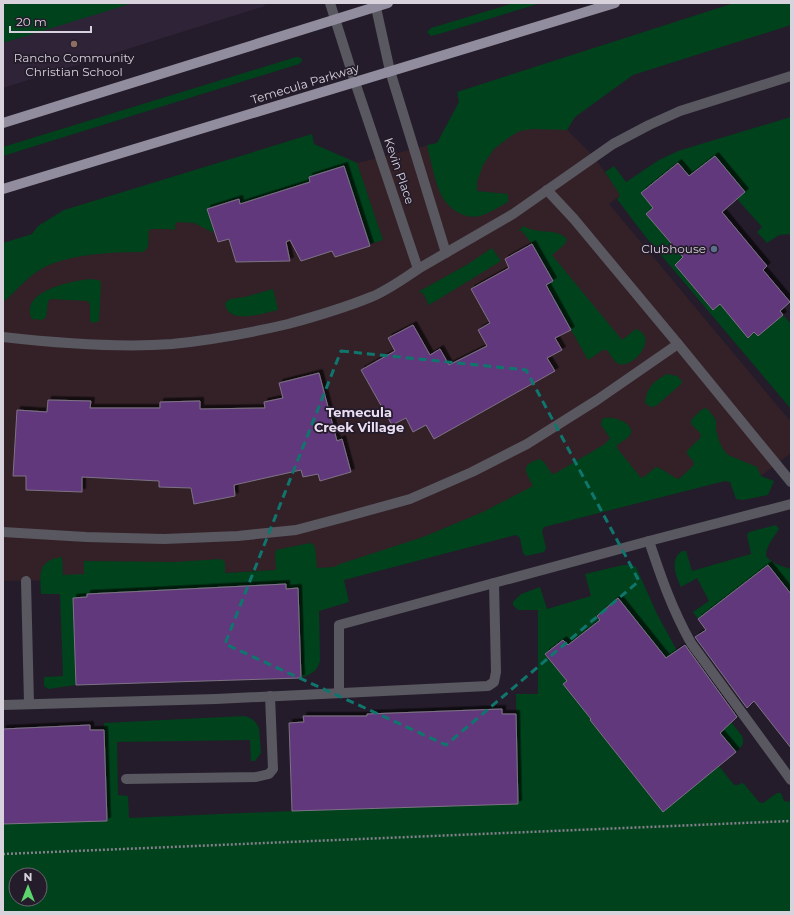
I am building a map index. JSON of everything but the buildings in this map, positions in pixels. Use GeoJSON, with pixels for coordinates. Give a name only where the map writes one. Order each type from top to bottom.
{"type":"FeatureCollection","features":[{"type":"Feature","properties":{"kind":"main road"},"geometry":{"type":"LineString","coordinates":[[3,123],[336,20],[375,5],[388,3]]}},
{"type":"Feature","properties":{"kind":"main road","name":"Temecula Parkway"},"geometry":{"type":"LineString","coordinates":[[3,189],[615,3]]}},
{"type":"Feature","properties":{"kind":"street","name":"Kevin Place"},"geometry":{"type":"LineString","coordinates":[[330,3],[418,269]]}},
{"type":"Feature","properties":{"kind":"street","name":"Kevin Place"},"geometry":{"type":"LineString","coordinates":[[375,5],[390,71],[446,253]]}},
{"type":"Feature","properties":{"kind":"street"},"geometry":{"type":"LineString","coordinates":[[3,337],[26,340],[121,345],[171,344],[214,339],[262,330],[325,314],[373,296],[404,279],[418,269],[513,214],[613,144],[648,125],[680,111],[791,76]]}},
{"type":"Feature","properties":{"kind":"street"},"geometry":{"type":"LineString","coordinates":[[547,190],[574,219],[791,482]]}},
{"type":"Feature","properties":{"kind":"street"},"geometry":{"type":"LineString","coordinates":[[3,532],[86,537],[156,539],[238,536],[296,530],[360,513],[410,499],[472,472],[527,444],[597,400],[678,344]]}},
{"type":"Feature","properties":{"kind":"street"},"geometry":{"type":"LineString","coordinates":[[339,693],[339,625],[648,541],[791,504]]}},
{"type":"Feature","properties":{"kind":"street"},"geometry":{"type":"LineString","coordinates":[[648,541],[662,583],[677,618],[690,643],[791,780]]}},
{"type":"Feature","properties":{"kind":"street"},"geometry":{"type":"LineString","coordinates":[[26,581],[29,703]]}},
{"type":"Feature","properties":{"kind":"street"},"geometry":{"type":"LineString","coordinates":[[3,705],[29,703],[216,699],[488,686],[494,682],[496,672],[494,583]]}},
{"type":"Feature","properties":{"kind":"street"},"geometry":{"type":"LineString","coordinates":[[126,780],[256,777],[268,774],[273,769],[270,696]]}},
{"type":"Feature","properties":{"kind":"path"},"geometry":{"type":"LineString","coordinates":[[3,854],[791,821]]}},
{"type":"Feature","properties":{"kind":"highlighted area"},"geometry":{"type":"Polygon","coordinates":[[[341,351],[526,370],[639,581],[446,745],[225,644],[341,351]]]}},
{"type":"Feature","properties":{"kind":"shaded area","name":"Rancho Community Christian School"},"geometry":{"type":"Polygon","coordinates":[[[3,3],[264,3],[265,6],[3,88],[3,3]]]}},
{"type":"Feature","properties":{"kind":"shaded area"},"geometry":{"type":"Polygon","coordinates":[[[575,117],[567,130],[594,157],[621,195],[609,204],[791,422],[791,453],[761,476],[735,469],[344,567],[73,580],[3,581],[3,260],[342,156],[358,163],[437,143],[502,123],[575,117]]]}},
{"type":"Feature","properties":{"kind":"green space"},"geometry":{"type":"Polygon","coordinates":[[[11,3],[133,3],[3,43],[3,5],[11,3]]]}},
{"type":"Feature","properties":{"kind":"green space"},"geometry":{"type":"Polygon","coordinates":[[[514,3],[541,3],[439,34],[431,36],[427,32],[431,28],[514,3]]]}},
{"type":"Feature","properties":{"kind":"green space"},"geometry":{"type":"Polygon","coordinates":[[[734,3],[791,3],[791,25],[633,75],[575,117],[567,130],[532,129],[520,131],[511,136],[494,149],[483,165],[477,182],[477,191],[508,194],[508,202],[491,212],[475,217],[465,215],[456,211],[445,201],[436,182],[427,145],[437,143],[459,102],[457,92],[734,3]]]}},
{"type":"Feature","properties":{"kind":"green space"},"geometry":{"type":"Polygon","coordinates":[[[296,57],[301,58],[302,61],[299,64],[3,156],[3,147],[296,57]]]}},
{"type":"Feature","properties":{"kind":"green space"},"geometry":{"type":"Polygon","coordinates":[[[791,117],[791,234],[779,235],[767,243],[757,232],[762,227],[737,199],[745,192],[715,156],[690,177],[677,163],[641,193],[653,208],[646,214],[683,257],[675,265],[713,310],[720,304],[748,338],[754,332],[758,336],[783,315],[791,324],[791,409],[645,236],[617,199],[620,195],[605,172],[614,166],[626,182],[659,160],[678,151],[791,117]]]}},
{"type":"Feature","properties":{"kind":"green space"},"geometry":{"type":"Polygon","coordinates":[[[312,134],[314,144],[357,163],[383,240],[370,244],[344,166],[309,177],[310,182],[240,204],[238,199],[207,209],[214,233],[194,223],[177,222],[175,225],[175,230],[150,229],[148,245],[146,250],[143,252],[88,255],[48,265],[24,282],[3,302],[3,243],[32,234],[38,226],[64,210],[312,134]]]}},
{"type":"Feature","properties":{"kind":"green space"},"geometry":{"type":"Polygon","coordinates":[[[524,226],[529,229],[557,233],[563,235],[567,239],[565,244],[552,255],[622,340],[636,329],[643,333],[645,339],[644,346],[641,353],[635,359],[629,363],[617,363],[607,350],[603,350],[588,360],[546,285],[553,281],[532,244],[522,231],[518,231],[524,226]]]}},
{"type":"Feature","properties":{"kind":"green space"},"geometry":{"type":"Polygon","coordinates":[[[492,248],[501,261],[429,305],[423,293],[418,292],[468,264],[492,248]]]}},
{"type":"Feature","properties":{"kind":"green space"},"geometry":{"type":"Polygon","coordinates":[[[90,279],[101,282],[99,321],[93,323],[90,321],[90,305],[88,301],[50,299],[48,302],[46,317],[42,320],[32,319],[30,309],[33,301],[40,295],[49,289],[60,285],[90,279]]]}},
{"type":"Feature","properties":{"kind":"green space"},"geometry":{"type":"Polygon","coordinates":[[[273,289],[278,310],[256,315],[239,316],[232,314],[227,310],[225,303],[230,299],[245,297],[273,289]]]}},
{"type":"Feature","properties":{"kind":"green space"},"geometry":{"type":"Polygon","coordinates":[[[667,374],[677,376],[682,381],[681,384],[656,406],[651,407],[645,403],[647,393],[654,382],[667,374]]]}},
{"type":"Feature","properties":{"kind":"green space"},"geometry":{"type":"Polygon","coordinates":[[[706,408],[716,420],[716,430],[719,441],[728,455],[757,467],[761,476],[774,481],[768,495],[743,500],[736,499],[730,482],[725,481],[544,527],[542,531],[546,548],[544,552],[526,556],[523,553],[520,538],[516,535],[344,580],[349,602],[319,611],[320,661],[317,668],[313,672],[301,678],[298,589],[286,589],[285,584],[261,585],[261,591],[251,586],[232,587],[232,593],[150,590],[150,596],[111,593],[88,594],[87,597],[73,598],[76,685],[48,689],[44,686],[44,677],[63,676],[60,594],[41,594],[40,580],[42,569],[44,565],[54,559],[62,557],[63,575],[84,574],[84,561],[175,562],[221,559],[225,562],[225,573],[276,570],[276,550],[310,543],[313,544],[315,548],[317,568],[334,567],[423,537],[483,512],[533,486],[526,470],[527,466],[533,461],[540,459],[544,462],[552,474],[605,444],[610,438],[601,425],[602,419],[618,419],[627,424],[630,428],[630,435],[617,445],[617,448],[641,478],[656,467],[679,479],[693,466],[694,462],[687,454],[687,451],[700,438],[701,434],[691,424],[691,420],[701,410],[706,408]]]}},
{"type":"Feature","properties":{"kind":"green space"},"geometry":{"type":"Polygon","coordinates":[[[776,525],[779,529],[769,545],[766,556],[774,563],[791,569],[791,594],[768,565],[698,619],[693,612],[709,601],[697,578],[681,587],[675,568],[678,555],[682,551],[686,551],[692,571],[751,554],[747,535],[749,532],[776,525]]]}},
{"type":"Feature","properties":{"kind":"green space"},"geometry":{"type":"Polygon","coordinates":[[[623,565],[631,565],[636,567],[657,614],[681,658],[742,736],[742,745],[736,752],[720,733],[725,728],[661,663],[659,649],[618,599],[597,615],[600,620],[568,645],[563,640],[545,655],[567,681],[563,684],[598,713],[590,720],[663,811],[719,766],[734,785],[741,783],[744,784],[759,802],[763,803],[777,793],[781,793],[784,801],[791,802],[791,912],[3,912],[3,824],[107,821],[104,723],[245,716],[252,719],[259,728],[261,753],[255,761],[251,761],[250,740],[117,742],[118,795],[128,796],[129,818],[518,804],[516,694],[538,694],[538,610],[518,610],[513,605],[513,602],[521,594],[540,587],[547,609],[591,596],[585,574],[623,565]]]}},
{"type":"Feature","properties":{"kind":"place","name":"Rancho Community Christian School"},"geometry":{"type":"Point","coordinates":[74,44]}},
{"type":"Feature","properties":{"kind":"place","name":"Clubhouse"},"geometry":{"type":"Point","coordinates":[714,249]}},
{"type":"Feature","properties":{"kind":"district","name":"Temecula Creek Village"},"geometry":{"type":"Point","coordinates":[359,420]}}]}
